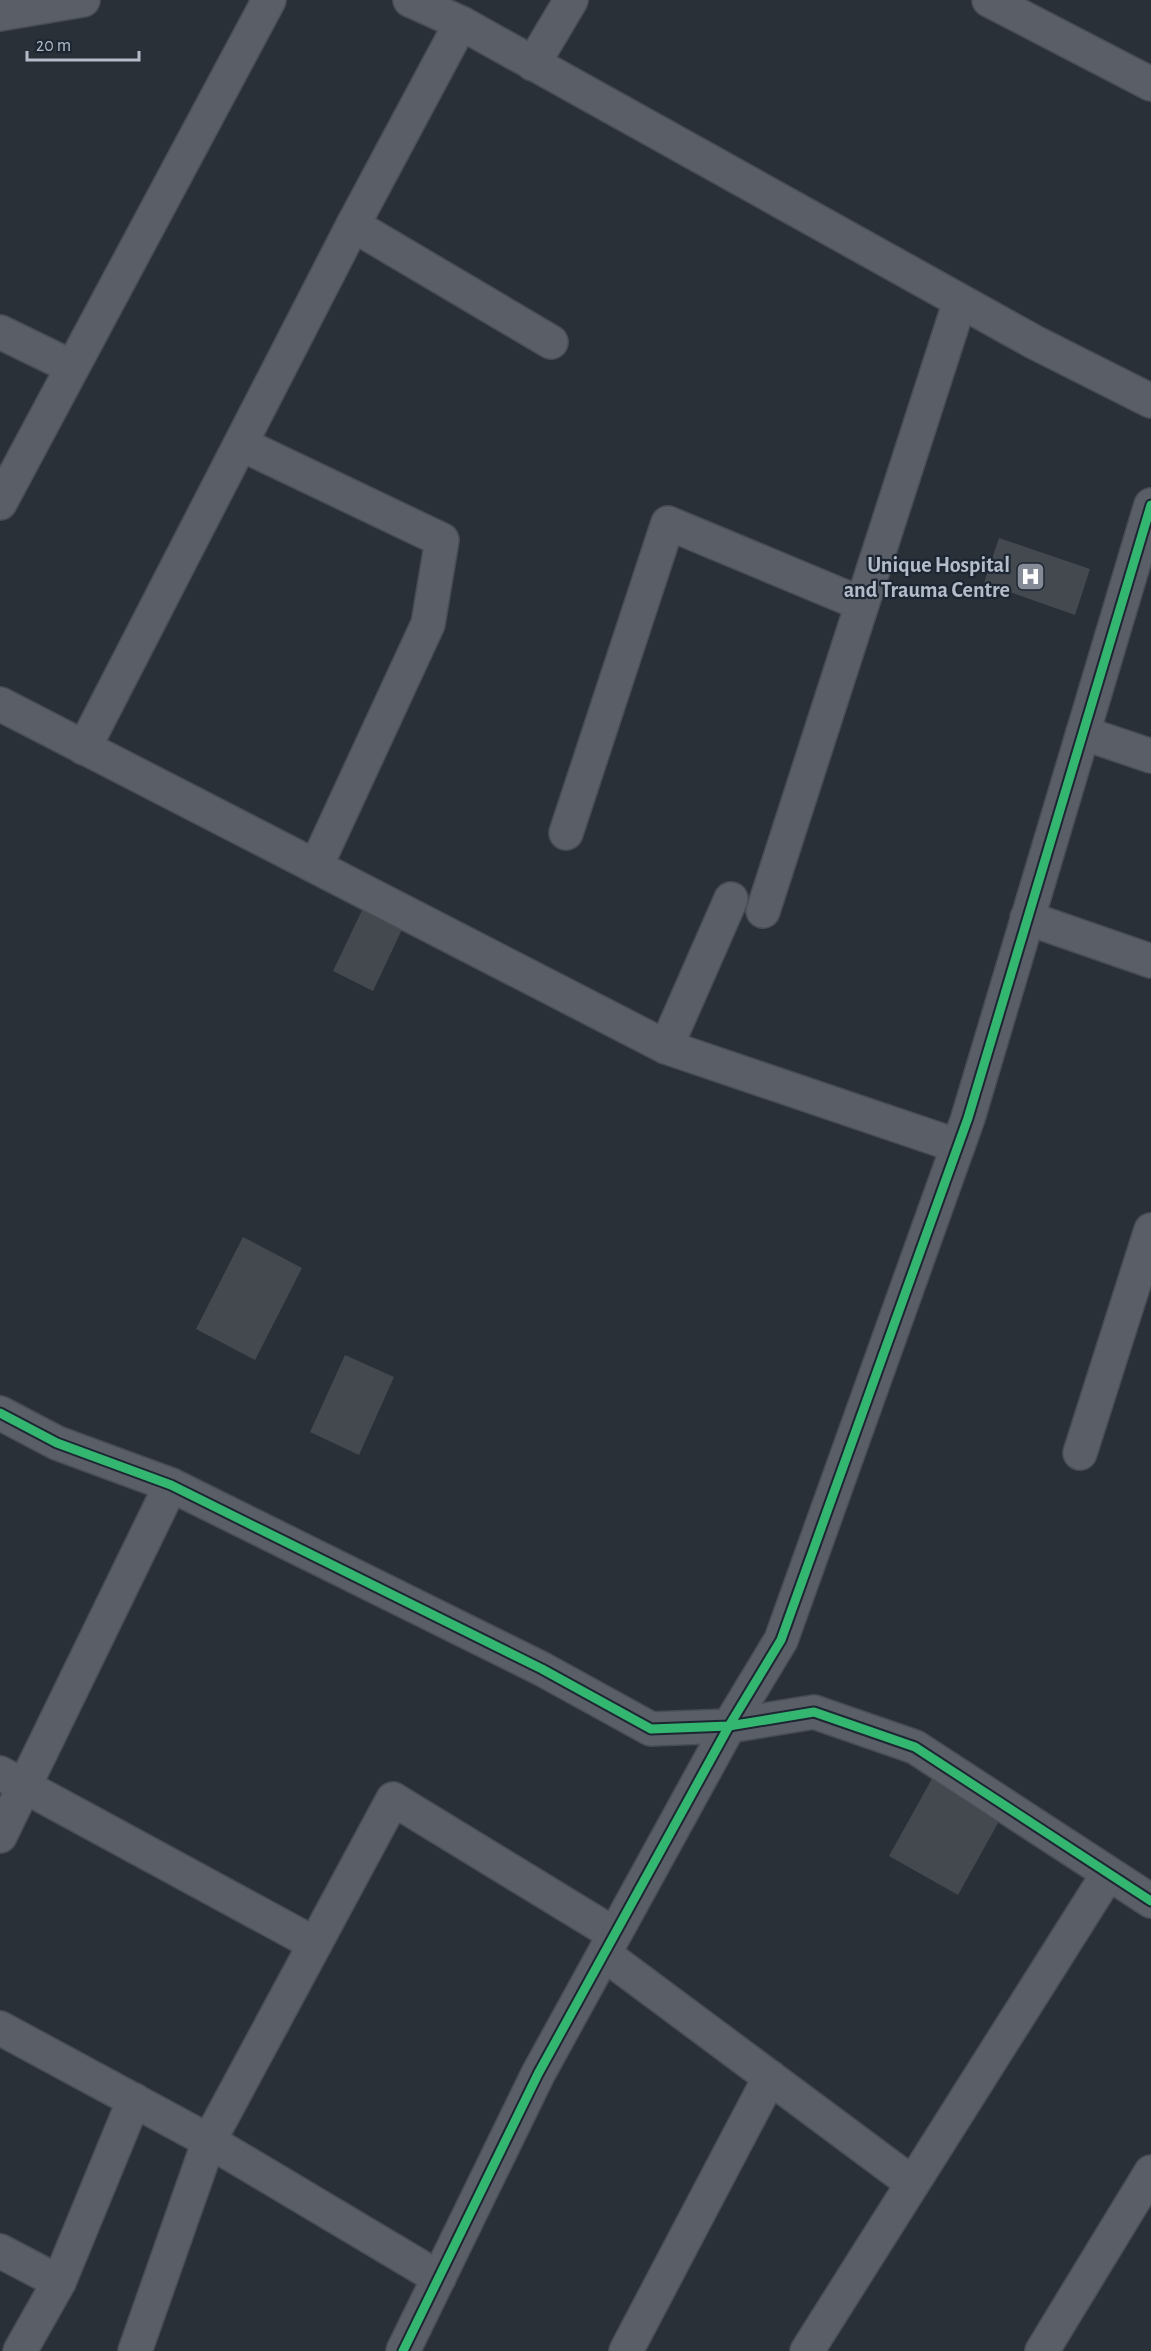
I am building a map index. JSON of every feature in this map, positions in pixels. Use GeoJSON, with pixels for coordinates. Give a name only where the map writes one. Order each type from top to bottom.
{"type":"FeatureCollection","features":[{"type":"Feature","properties":{"kind":"street"},"geometry":{"type":"LineString","coordinates":[[0,14],[83,0]]}},
{"type":"Feature","properties":{"kind":"street"},"geometry":{"type":"LineString","coordinates":[[0,503],[269,0]]}},
{"type":"Feature","properties":{"kind":"street"},"geometry":{"type":"LineString","coordinates":[[410,0],[461,24],[1034,342],[1151,401]]}},
{"type":"Feature","properties":{"kind":"street"},"geometry":{"type":"LineString","coordinates":[[533,64],[571,0]]}},
{"type":"Feature","properties":{"kind":"street"},"geometry":{"type":"LineString","coordinates":[[989,0],[1151,84]]}},
{"type":"Feature","properties":{"kind":"street"},"geometry":{"type":"LineString","coordinates":[[84,748],[353,225],[461,24]]}},
{"type":"Feature","properties":{"kind":"street"},"geometry":{"type":"LineString","coordinates":[[353,225],[551,342]]}},
{"type":"Feature","properties":{"kind":"street"},"geometry":{"type":"LineString","coordinates":[[763,911],[960,301]]}},
{"type":"Feature","properties":{"kind":"street"},"geometry":{"type":"LineString","coordinates":[[0,332],[72,367]]}},
{"type":"Feature","properties":{"kind":"street"},"geometry":{"type":"LineString","coordinates":[[241,444],[442,540],[428,624],[316,866]]}},
{"type":"Feature","properties":{"kind":"street"},"geometry":{"type":"LineString","coordinates":[[403,2351],[538,2074],[729,1726],[781,1640],[958,1146],[1151,505]]}},
{"type":"Feature","properties":{"kind":"street"},"geometry":{"type":"LineString","coordinates":[[566,833],[668,523],[862,604]]}},
{"type":"Feature","properties":{"kind":"street"},"geometry":{"type":"LineString","coordinates":[[0,704],[666,1047],[958,1146]]}},
{"type":"Feature","properties":{"kind":"street"},"geometry":{"type":"LineString","coordinates":[[1083,733],[1151,756]]}},
{"type":"Feature","properties":{"kind":"street"},"geometry":{"type":"LineString","coordinates":[[666,1047],[731,899]]}},
{"type":"Feature","properties":{"kind":"street"},"geometry":{"type":"LineString","coordinates":[[1028,918],[1151,961]]}},
{"type":"Feature","properties":{"kind":"street"},"geometry":{"type":"LineString","coordinates":[[1080,1453],[1151,1230]]}},
{"type":"Feature","properties":{"kind":"street"},"geometry":{"type":"LineString","coordinates":[[0,1413],[57,1443],[171,1485],[542,1669],[651,1729],[729,1726],[814,1712],[915,1747],[1151,1901]]}},
{"type":"Feature","properties":{"kind":"street"},"geometry":{"type":"LineString","coordinates":[[0,1836],[12,1780],[171,1485]]}},
{"type":"Feature","properties":{"kind":"street"},"geometry":{"type":"LineString","coordinates":[[12,1780],[315,1944]]}},
{"type":"Feature","properties":{"kind":"street"},"geometry":{"type":"LineString","coordinates":[[135,2351],[209,2141],[393,1799],[609,1944],[770,2077],[912,2183]]}},
{"type":"Feature","properties":{"kind":"street"},"geometry":{"type":"LineString","coordinates":[[807,2351],[1108,1874]]}},
{"type":"Feature","properties":{"kind":"street"},"geometry":{"type":"LineString","coordinates":[[0,2028],[209,2141],[439,2278]]}},
{"type":"Feature","properties":{"kind":"street"},"geometry":{"type":"LineString","coordinates":[[626,2351],[770,2077]]}},
{"type":"Feature","properties":{"kind":"street"},"geometry":{"type":"LineString","coordinates":[[20,2351],[59,2282],[134,2100]]}},
{"type":"Feature","properties":{"kind":"street"},"geometry":{"type":"LineString","coordinates":[[1042,2351],[1151,2172]]}},
{"type":"Feature","properties":{"kind":"street"},"geometry":{"type":"LineString","coordinates":[[0,2251],[59,2282]]}},
{"type":"Feature","properties":{"kind":"building"},"geometry":{"type":"Polygon","coordinates":[[[999,538],[1090,569],[1075,615],[984,583],[999,538]]]}},
{"type":"Feature","properties":{"kind":"building"},"geometry":{"type":"Polygon","coordinates":[[[366,902],[406,921],[373,991],[333,971],[366,902]]]}},
{"type":"Feature","properties":{"kind":"building"},"geometry":{"type":"Polygon","coordinates":[[[243,1237],[302,1268],[255,1360],[196,1329],[243,1237]]]}},
{"type":"Feature","properties":{"kind":"building"},"geometry":{"type":"Polygon","coordinates":[[[345,1355],[394,1377],[359,1455],[310,1432],[345,1355]]]}},
{"type":"Feature","properties":{"kind":"building"},"geometry":{"type":"Polygon","coordinates":[[[934,1775],[1003,1814],[958,1895],[889,1856],[934,1775]]]}},
{"type":"Feature","properties":{"kind":"cycle path"},"geometry":{"type":"LineString","coordinates":[[403,2351],[538,2074],[729,1726],[781,1640],[968,1118],[1151,505]]}},
{"type":"Feature","properties":{"kind":"cycle path"},"geometry":{"type":"LineString","coordinates":[[0,1413],[57,1443],[171,1485],[542,1669],[651,1729],[729,1726],[814,1712],[915,1747],[1151,1901]]}},
{"type":"Feature","properties":{"kind":"place","name":"Unique Hospital and Trauma Centre"},"geometry":{"type":"Point","coordinates":[1031,577]}}]}
